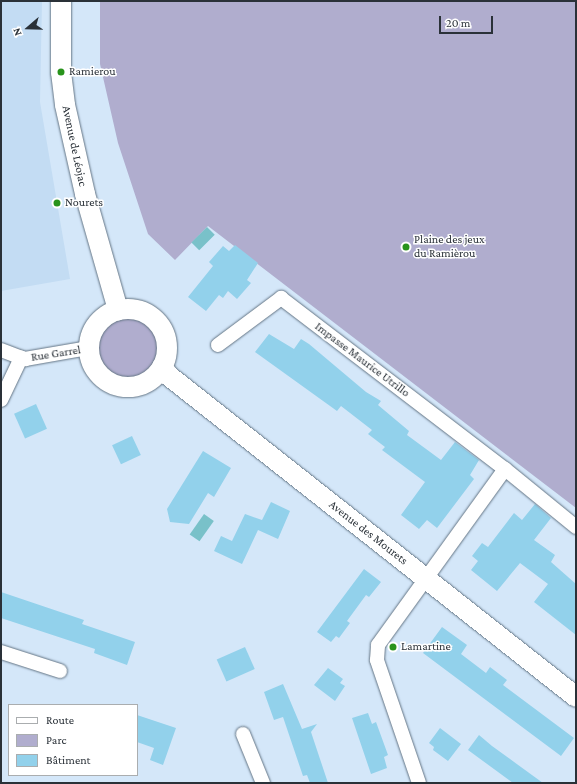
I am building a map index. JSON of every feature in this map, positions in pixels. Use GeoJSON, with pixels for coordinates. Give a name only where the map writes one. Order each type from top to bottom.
{"type":"FeatureCollection","features":[{"type":"Feature","properties":{"kind":"main road","name":"Avenue de Léojac"},"geometry":{"type":"LineString","coordinates":[[61,1],[61,72],[65,105],[84,194],[118,310]]}},
{"type":"Feature","properties":{"kind":"main road"},"geometry":{"type":"LineString","coordinates":[[118,310],[141,311],[159,324],[167,346],[162,367],[154,377],[143,384],[131,386],[118,385],[98,372],[92,361],[89,348],[91,336],[97,324],[107,315],[118,310]]}},
{"type":"Feature","properties":{"kind":"main road","name":"Avenue des Mourets"},"geometry":{"type":"LineString","coordinates":[[162,367],[174,380],[576,697]]}},
{"type":"Feature","properties":{"kind":"street","name":"Impasse Maurice Utrillo"},"geometry":{"type":"LineString","coordinates":[[218,345],[281,298],[505,469],[576,527]]}},
{"type":"Feature","properties":{"kind":"street","name":"Rue Garrel"},"geometry":{"type":"LineString","coordinates":[[1,400],[21,358],[89,348]]}},
{"type":"Feature","properties":{"kind":"street"},"geometry":{"type":"LineString","coordinates":[[1,350],[21,358]]}},
{"type":"Feature","properties":{"kind":"street"},"geometry":{"type":"LineString","coordinates":[[419,783],[377,660],[378,645],[427,580],[505,469]]}},
{"type":"Feature","properties":{"kind":"street"},"geometry":{"type":"LineString","coordinates":[[1,652],[60,672]]}},
{"type":"Feature","properties":{"kind":"street"},"geometry":{"type":"LineString","coordinates":[[243,734],[263,783]]}},
{"type":"Feature","properties":{"kind":"shaded area"},"geometry":{"type":"Polygon","coordinates":[[[1,1],[42,1],[40,102],[70,279],[1,291],[1,1]]]}},
{"type":"Feature","properties":{"kind":"shaded area"},"geometry":{"type":"Polygon","coordinates":[[[207,227],[215,235],[199,250],[191,243],[207,227]]]}},
{"type":"Feature","properties":{"kind":"shaded area"},"geometry":{"type":"Polygon","coordinates":[[[204,514],[214,521],[199,541],[190,534],[204,514]]]}},
{"type":"Feature","properties":{"kind":"green space","name":"Plaine des jeux du Ramièrou"},"geometry":{"type":"Polygon","coordinates":[[[100,1],[576,1],[576,508],[208,226],[175,260],[148,234],[118,143],[100,64],[100,1]]]}},
{"type":"Feature","properties":{"kind":"green space"},"geometry":{"type":"Polygon","coordinates":[[[128,318],[144,323],[149,327],[153,332],[158,348],[153,364],[149,369],[144,373],[128,378],[112,373],[107,369],[103,364],[98,348],[103,332],[107,327],[112,323],[128,318]]]}},
{"type":"Feature","properties":{"kind":"building"},"geometry":{"type":"Polygon","coordinates":[[[235,245],[258,263],[247,280],[251,283],[237,299],[228,291],[223,298],[219,295],[206,311],[188,297],[213,266],[209,262],[223,246],[229,251],[235,245]]]}},
{"type":"Feature","properties":{"kind":"building"},"geometry":{"type":"Polygon","coordinates":[[[269,334],[294,349],[301,339],[309,344],[366,392],[381,401],[378,405],[409,431],[407,435],[441,460],[455,442],[479,460],[470,475],[474,479],[437,528],[427,520],[419,529],[401,515],[425,482],[382,450],[385,447],[368,434],[372,430],[341,406],[337,411],[255,352],[269,334]]]}},
{"type":"Feature","properties":{"kind":"building"},"geometry":{"type":"Polygon","coordinates":[[[36,404],[47,429],[25,438],[14,414],[36,404]]]}},
{"type":"Feature","properties":{"kind":"building"},"geometry":{"type":"Polygon","coordinates":[[[132,436],[141,455],[121,464],[112,445],[132,436]]]}},
{"type":"Feature","properties":{"kind":"building"},"geometry":{"type":"Polygon","coordinates":[[[203,451],[231,468],[214,497],[208,493],[189,524],[170,522],[167,509],[203,451]]]}},
{"type":"Feature","properties":{"kind":"building"},"geometry":{"type":"Polygon","coordinates":[[[271,502],[290,511],[278,539],[258,530],[242,564],[214,551],[221,536],[232,541],[245,514],[262,520],[271,502]]]}},
{"type":"Feature","properties":{"kind":"building"},"geometry":{"type":"Polygon","coordinates":[[[535,504],[551,518],[534,540],[555,555],[551,562],[576,584],[576,635],[534,602],[548,584],[520,563],[497,591],[471,570],[478,561],[472,556],[482,543],[488,547],[514,513],[522,520],[535,504]]]}},
{"type":"Feature","properties":{"kind":"building"},"geometry":{"type":"Polygon","coordinates":[[[364,569],[381,582],[369,597],[366,595],[347,621],[350,623],[339,638],[336,636],[331,642],[317,632],[364,569]]]}},
{"type":"Feature","properties":{"kind":"building"},"geometry":{"type":"Polygon","coordinates":[[[1,592],[84,620],[82,624],[135,642],[127,665],[94,653],[95,649],[1,618],[1,592]]]}},
{"type":"Feature","properties":{"kind":"building"},"geometry":{"type":"Polygon","coordinates":[[[442,627],[467,645],[461,654],[486,673],[490,667],[507,680],[503,685],[574,738],[561,756],[423,653],[442,627]]]}},
{"type":"Feature","properties":{"kind":"building"},"geometry":{"type":"Polygon","coordinates":[[[245,647],[255,669],[226,682],[217,660],[245,647]]]}},
{"type":"Feature","properties":{"kind":"building"},"geometry":{"type":"Polygon","coordinates":[[[328,668],[343,679],[340,683],[345,686],[335,701],[314,685],[328,668]]]}},
{"type":"Feature","properties":{"kind":"building"},"geometry":{"type":"Polygon","coordinates":[[[283,684],[302,729],[317,724],[311,732],[328,783],[310,783],[307,775],[303,776],[283,717],[274,720],[264,692],[283,684]]]}},
{"type":"Feature","properties":{"kind":"building"},"geometry":{"type":"Polygon","coordinates":[[[368,713],[372,724],[376,722],[388,755],[384,757],[387,768],[371,774],[352,718],[368,713]]]}},
{"type":"Feature","properties":{"kind":"building"},"geometry":{"type":"Polygon","coordinates":[[[138,715],[176,728],[163,765],[150,760],[154,748],[138,742],[138,715]]]}},
{"type":"Feature","properties":{"kind":"building"},"geometry":{"type":"Polygon","coordinates":[[[440,728],[461,744],[448,761],[433,750],[434,747],[429,743],[440,728]]]}},
{"type":"Feature","properties":{"kind":"building"},"geometry":{"type":"Polygon","coordinates":[[[479,735],[543,783],[513,783],[468,750],[479,735]]]}},
{"type":"Feature","properties":{"kind":"place","name":"Ramierou"},"geometry":{"type":"Point","coordinates":[61,72]}},
{"type":"Feature","properties":{"kind":"place","name":"Nourets"},"geometry":{"type":"Point","coordinates":[57,203]}},
{"type":"Feature","properties":{"kind":"place","name":"Plaine des jeux du Ramièrou"},"geometry":{"type":"Point","coordinates":[406,247]}},
{"type":"Feature","properties":{"kind":"place","name":"Lamartine"},"geometry":{"type":"Point","coordinates":[393,647]}}]}
